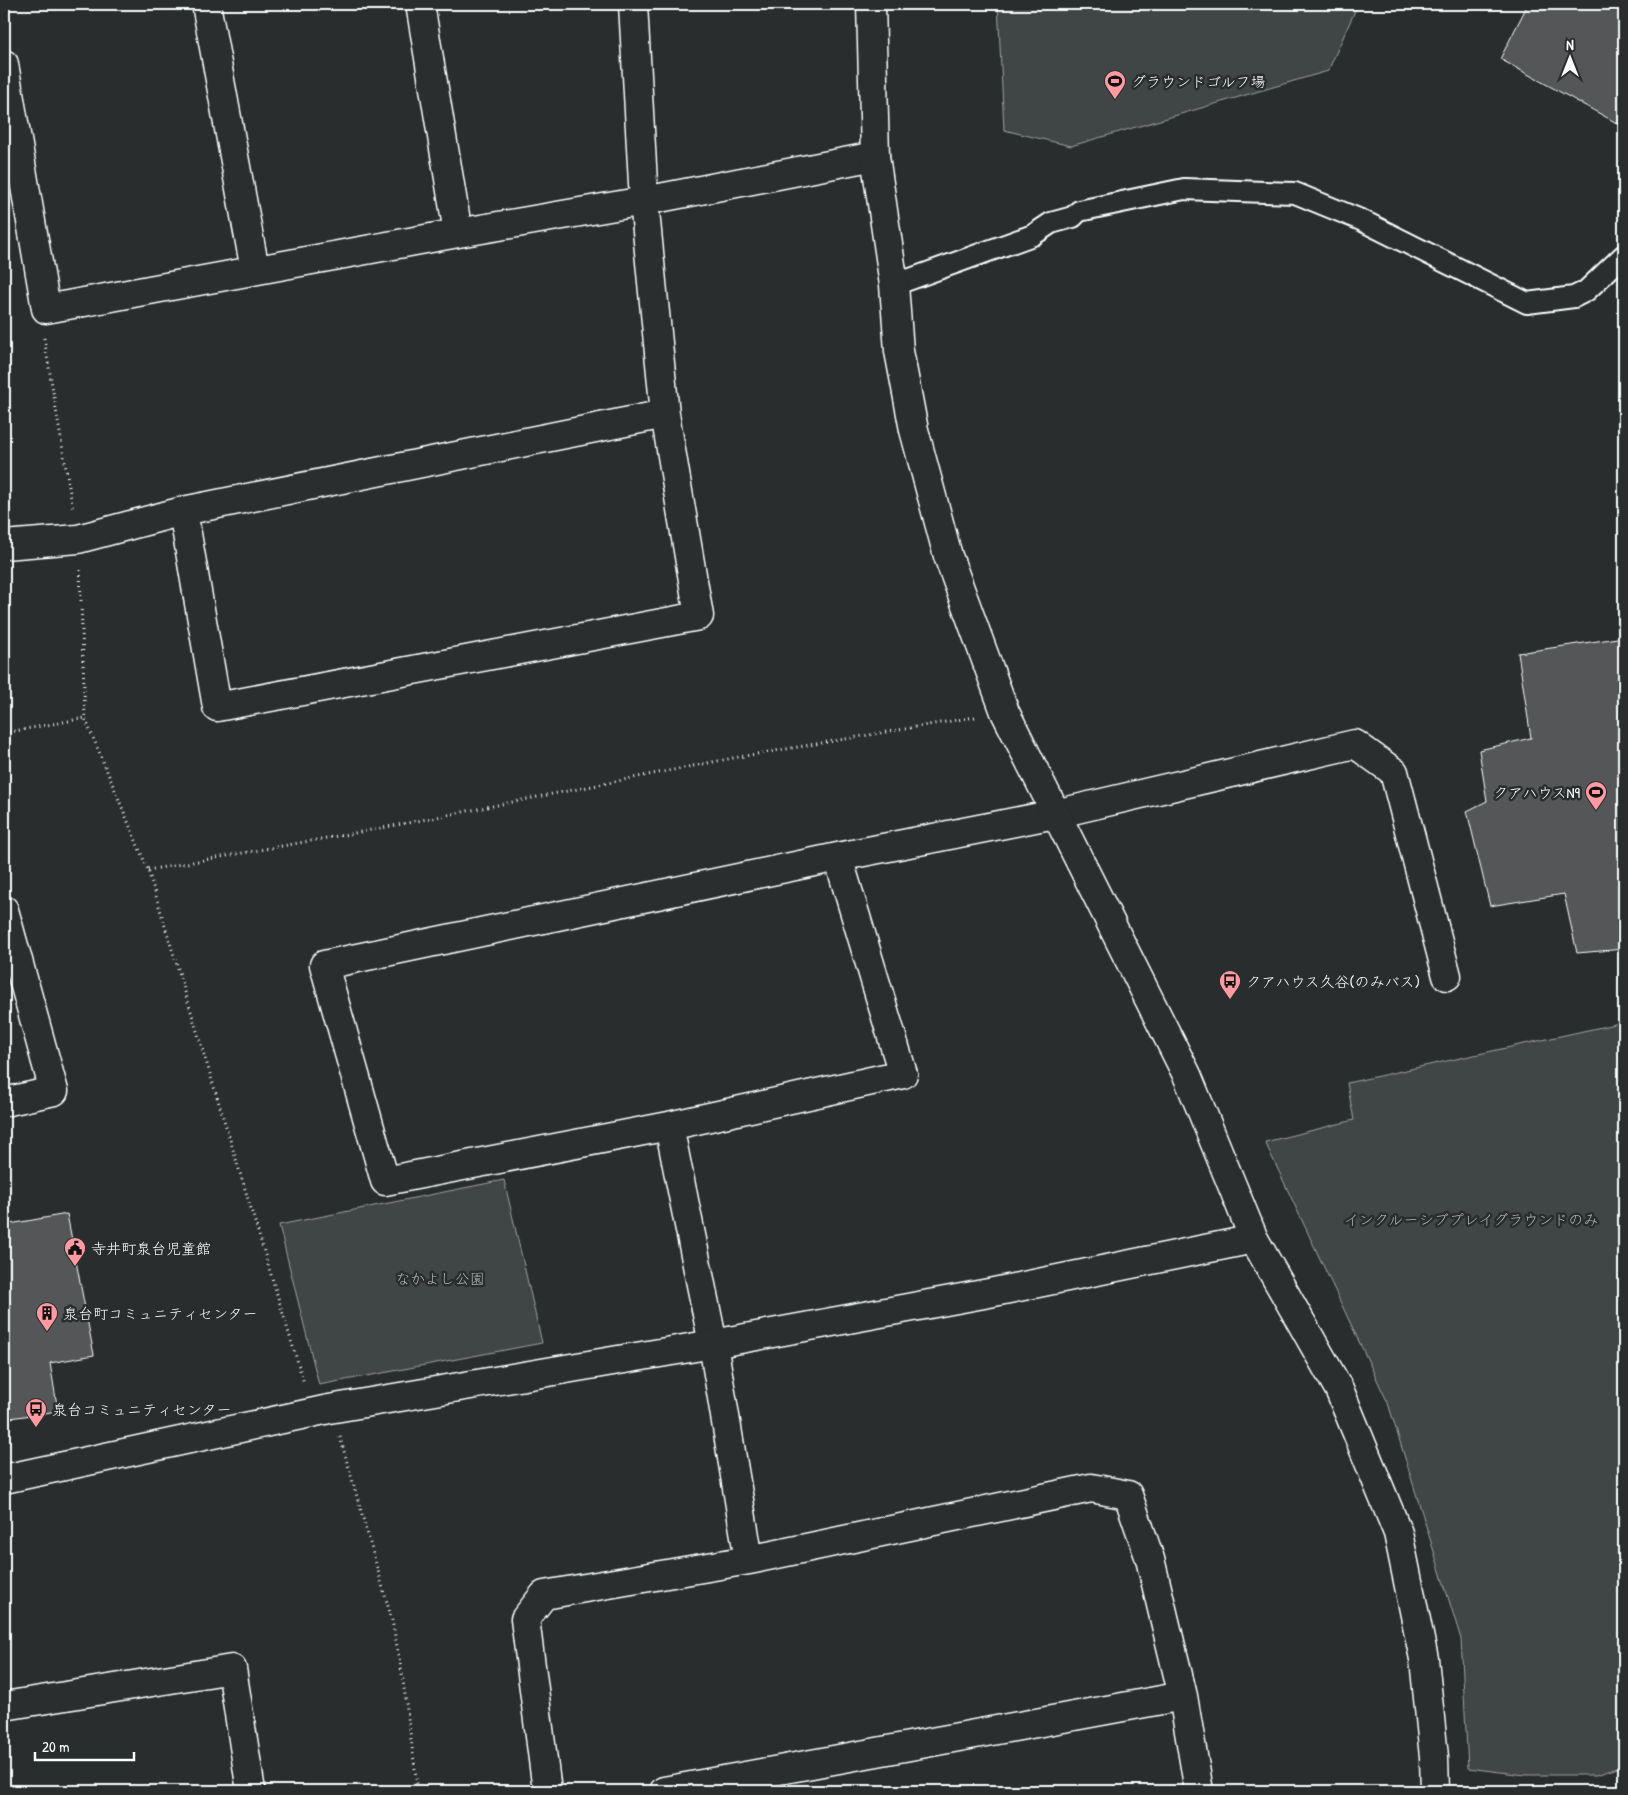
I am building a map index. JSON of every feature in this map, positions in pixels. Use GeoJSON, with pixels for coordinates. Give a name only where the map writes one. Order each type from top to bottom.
{"type":"FeatureCollection","features":[{"type":"Feature","properties":{"kind":"street"},"geometry":{"type":"LineString","coordinates":[[206,4],[256,270]]}},
{"type":"Feature","properties":{"kind":"street"},"geometry":{"type":"LineString","coordinates":[[420,4],[458,233]]}},
{"type":"Feature","properties":{"kind":"street"},"geometry":{"type":"LineString","coordinates":[[183,511],[217,707],[699,616],[665,414],[644,201],[633,4]]}},
{"type":"Feature","properties":{"kind":"street"},"geometry":{"type":"LineString","coordinates":[[871,4],[875,156],[894,285],[899,351],[914,430],[948,556],[1005,712],[1187,1075],[1254,1238],[1339,1389],[1398,1533],[1424,1659],[1434,1757],[1435,1791]]}},
{"type":"Feature","properties":{"kind":"street"},"geometry":{"type":"LineString","coordinates":[[4,64],[46,310],[458,233],[644,201],[875,156]]}},
{"type":"Feature","properties":{"kind":"street"},"geometry":{"type":"LineString","coordinates":[[4,545],[78,539],[183,511],[665,414]]}},
{"type":"Feature","properties":{"kind":"street"},"geometry":{"type":"LineString","coordinates":[[838,857],[903,1074],[669,1126],[384,1181],[324,965],[838,857],[1056,814],[1355,744],[1394,772],[1447,976]]}},
{"type":"Feature","properties":{"kind":"street"},"geometry":{"type":"LineString","coordinates":[[4,910],[54,1091],[4,1102]]}},
{"type":"Feature","properties":{"kind":"street"},"geometry":{"type":"LineString","coordinates":[[669,1126],[713,1344],[749,1560]]}},
{"type":"Feature","properties":{"kind":"street"},"geometry":{"type":"LineString","coordinates":[[4,1479],[329,1409],[713,1344],[988,1293],[1254,1238]]}},
{"type":"Feature","properties":{"kind":"street"},"geometry":{"type":"LineString","coordinates":[[547,1791],[525,1619],[544,1595],[749,1560],[1090,1488],[1128,1495],[1150,1559],[1183,1696],[1199,1791]]}},
{"type":"Feature","properties":{"kind":"street"},"geometry":{"type":"LineString","coordinates":[[4,1706],[232,1669],[251,1791]]}},
{"type":"Feature","properties":{"kind":"street"},"geometry":{"type":"LineString","coordinates":[[664,1791],[1183,1696]]}},
{"type":"Feature","properties":{"kind":"lane"},"geometry":{"type":"LineString","coordinates":[[894,285],[1033,235],[1052,223],[1073,217],[1079,211],[1184,189],[1295,193],[1361,220],[1527,303],[1574,297],[1586,291],[1624,255]]}},
{"type":"Feature","properties":{"kind":"path"},"geometry":{"type":"LineString","coordinates":[[78,539],[85,718],[148,870],[305,1386],[329,1409],[345,1451],[392,1620],[402,1673],[418,1791]]}},
{"type":"Feature","properties":{"kind":"path"},"geometry":{"type":"LineString","coordinates":[[148,870],[377,829],[733,758],[1005,712]]}},
{"type":"Feature","properties":{"kind":"path"},"geometry":{"type":"LineString","coordinates":[[4,733],[85,718]]}},
{"type":"Feature","properties":{"kind":"green space","name":"グラウンドゴルフ場"},"geometry":{"type":"Polygon","coordinates":[[[998,4],[1358,4],[1328,71],[1071,146],[1004,130],[998,4]]]}},
{"type":"Feature","properties":{"kind":"green space","name":"インクルーシブプレイグラウンドのみ"},"geometry":{"type":"Polygon","coordinates":[[[1624,1022],[1624,1766],[1596,1775],[1524,1775],[1468,1768],[1461,1639],[1388,1403],[1265,1142],[1354,1120],[1347,1083],[1624,1022]]]}},
{"type":"Feature","properties":{"kind":"green space","name":"なかよし公園"},"geometry":{"type":"Polygon","coordinates":[[[504,1180],[542,1343],[319,1385],[279,1225],[504,1180]]]}},
{"type":"Feature","properties":{"kind":"building"},"geometry":{"type":"Polygon","coordinates":[[[1528,4],[1624,4],[1624,127],[1500,59],[1528,4]]]}},
{"type":"Feature","properties":{"kind":"building"},"geometry":{"type":"Polygon","coordinates":[[[1624,637],[1624,949],[1577,953],[1564,894],[1490,906],[1467,811],[1487,801],[1479,750],[1531,738],[1518,653],[1624,637]]]}},
{"type":"Feature","properties":{"kind":"building","name":"泉台町コミュニティセンター"},"geometry":{"type":"Polygon","coordinates":[[[67,1214],[94,1355],[50,1363],[58,1411],[4,1419],[4,1309],[11,1308],[4,1274],[4,1225],[67,1214]]]}},
{"type":"Feature","properties":{"kind":"place","name":"グラウンドゴルフ場"},"geometry":{"type":"Point","coordinates":[1115,100]}},
{"type":"Feature","properties":{"kind":"place","name":"クアハウスN9"},"geometry":{"type":"Point","coordinates":[1596,811]}},
{"type":"Feature","properties":{"kind":"place","name":"クアハウス久谷(のみバス)"},"geometry":{"type":"Point","coordinates":[1230,1000]}},
{"type":"Feature","properties":{"kind":"place","name":"寺井町泉台児童館"},"geometry":{"type":"Point","coordinates":[75,1267]}},
{"type":"Feature","properties":{"kind":"place","name":"泉台町コミュニティセンター"},"geometry":{"type":"Point","coordinates":[47,1332]}},
{"type":"Feature","properties":{"kind":"place","name":"泉台コミュニティセンター"},"geometry":{"type":"Point","coordinates":[36,1428]}}]}
